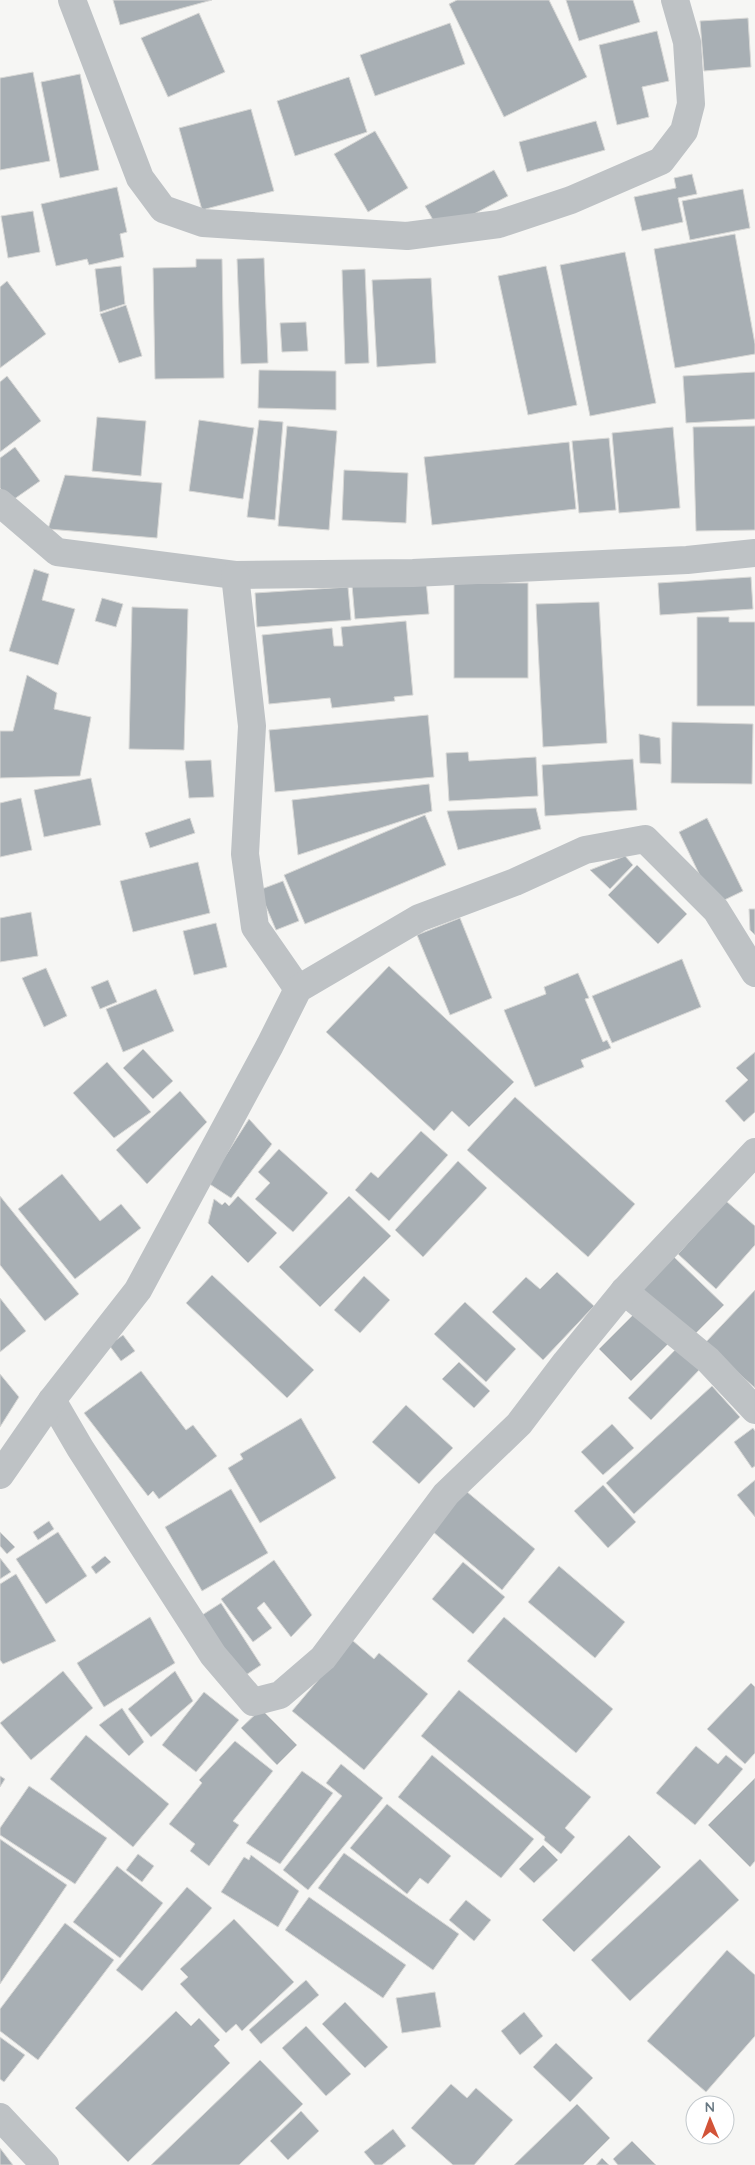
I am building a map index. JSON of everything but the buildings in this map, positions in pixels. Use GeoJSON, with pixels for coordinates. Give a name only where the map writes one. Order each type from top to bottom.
{"type":"FeatureCollection","features":[{"type":"Feature","properties":{"kind":"street"},"geometry":{"type":"LineString","coordinates":[[72,0],[140,178],[163,209],[203,223],[408,236],[499,224],[570,200],[661,161],[684,131],[691,104],[687,42],[675,0]]}},
{"type":"Feature","properties":{"kind":"street"},"geometry":{"type":"LineString","coordinates":[[0,503],[57,552],[235,575],[413,573],[687,560],[755,553]]}},
{"type":"Feature","properties":{"kind":"street"},"geometry":{"type":"LineString","coordinates":[[235,575],[252,726],[245,854],[254,927],[298,989]]}},
{"type":"Feature","properties":{"kind":"street"},"geometry":{"type":"LineString","coordinates":[[0,1475],[52,1400],[138,1290],[270,1046],[298,989],[419,918],[515,882],[585,850],[645,839],[716,910],[755,972]]}},
{"type":"Feature","properties":{"kind":"street"},"geometry":{"type":"LineString","coordinates":[[52,1400],[80,1448],[214,1655],[253,1702],[280,1696],[323,1658],[446,1494],[519,1424],[566,1362],[624,1291],[755,1152]]}},
{"type":"Feature","properties":{"kind":"street"},"geometry":{"type":"LineString","coordinates":[[624,1291],[708,1360],[755,1410]]}},
{"type":"Feature","properties":{"kind":"street"},"geometry":{"type":"LineString","coordinates":[[0,2116],[45,2165]]}}]}
